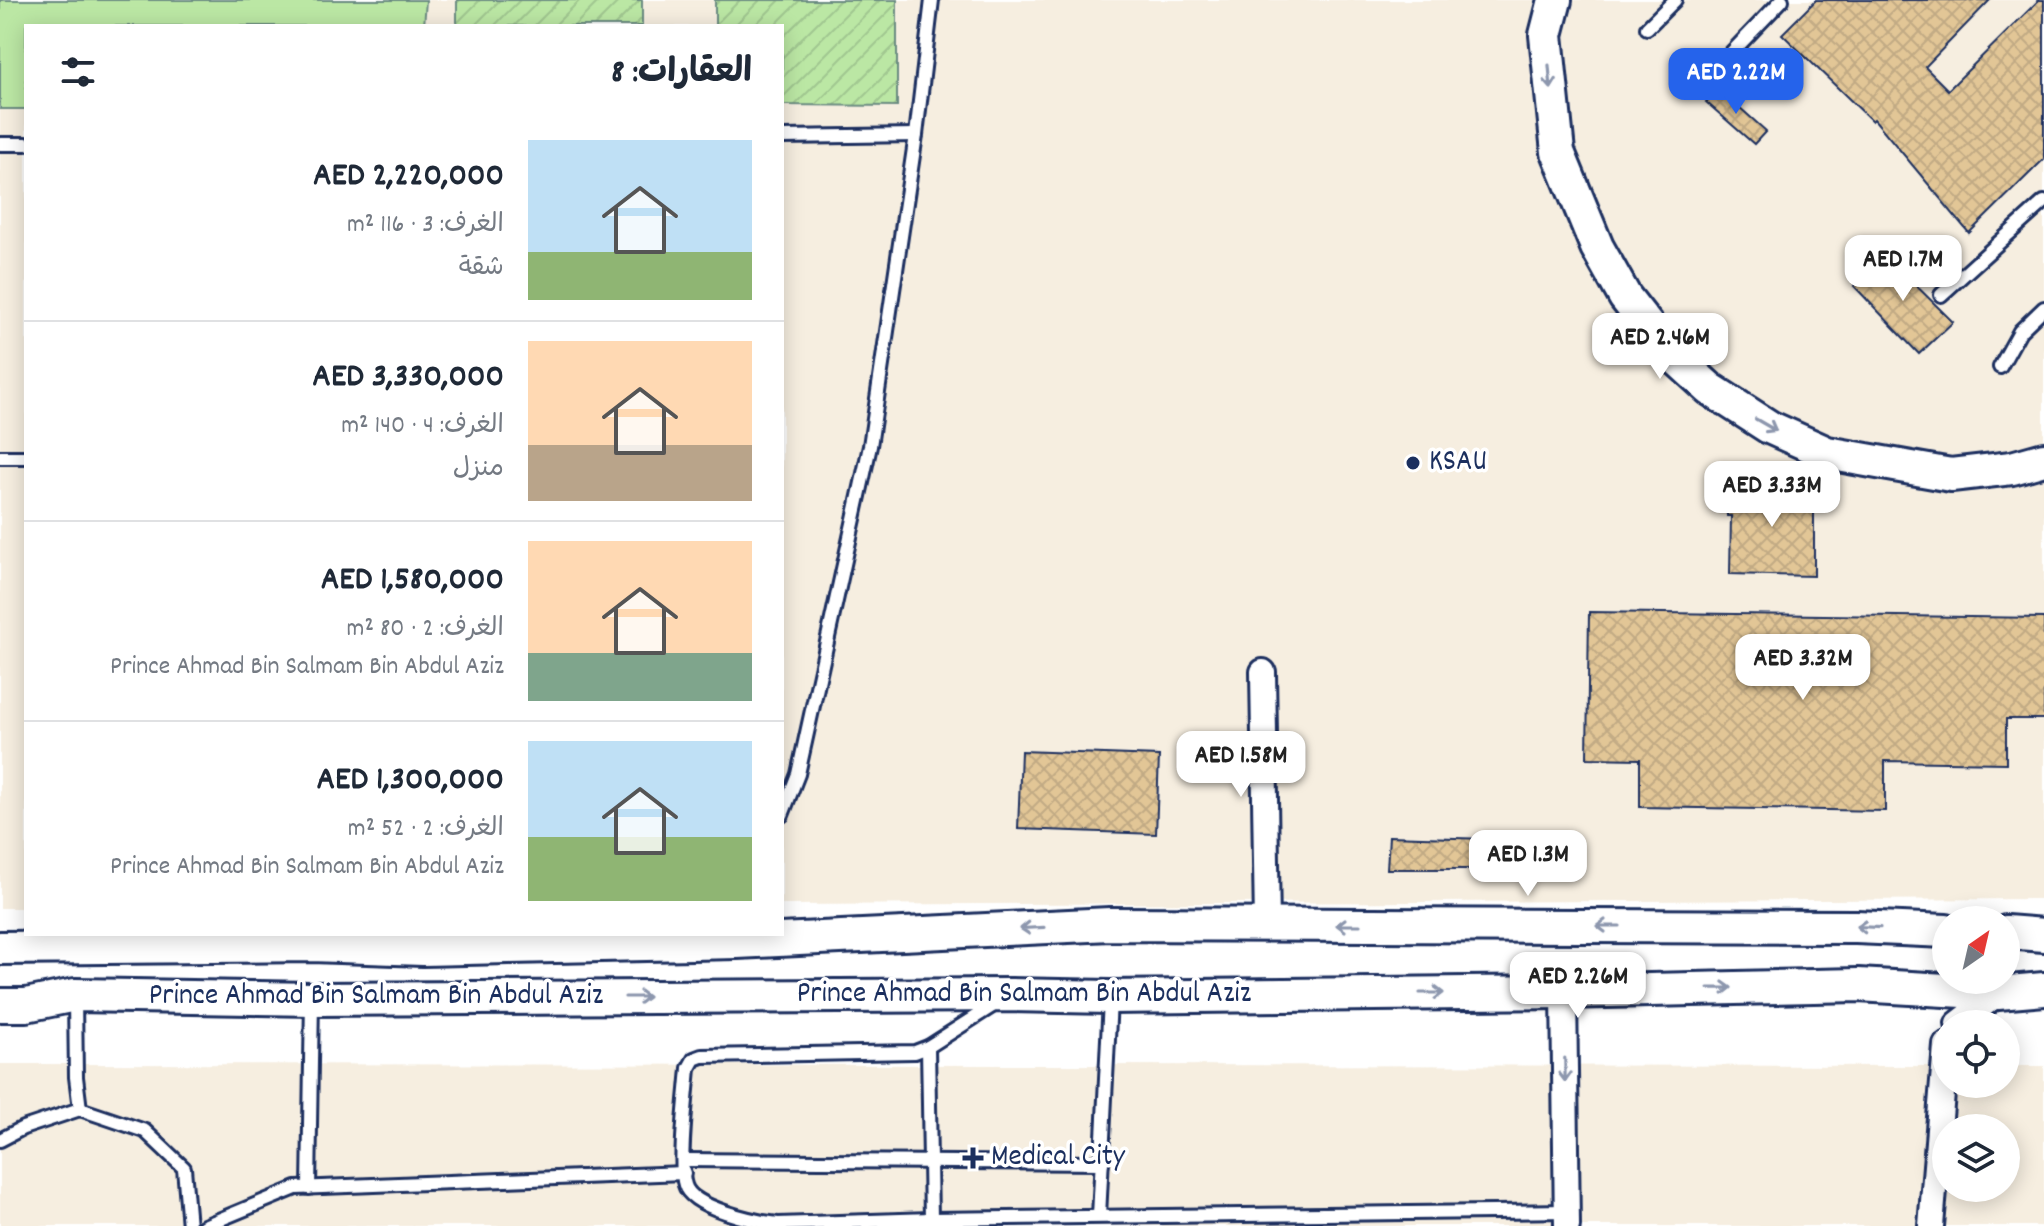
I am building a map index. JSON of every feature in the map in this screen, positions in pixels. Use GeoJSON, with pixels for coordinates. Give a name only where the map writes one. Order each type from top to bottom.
{"type":"FeatureCollection","features":[{"type":"Feature","properties":{"kind":"main road"},"geometry":{"type":"LineString","coordinates":[[1555,0],[1546,35],[1558,152],[1597,247],[1625,297],[1664,347],[1710,389],[1769,427],[1827,453],[1951,475],[2012,468],[2044,459]]}},
{"type":"Feature","properties":{"kind":"main road","name":"Prince Ahmad Bin Salmam Bin Abdul Aziz"},"geometry":{"type":"LineString","coordinates":[[0,948],[738,938],[1110,924],[1856,927],[1932,930]]}},
{"type":"Feature","properties":{"kind":"main road"},"geometry":{"type":"LineString","coordinates":[[2020,933],[2044,935]]}},
{"type":"Feature","properties":{"kind":"main road"},"geometry":{"type":"LineString","coordinates":[[312,945],[312,999]]}},
{"type":"Feature","properties":{"kind":"main road","name":"Prince Ahmad Bin Salmam Bin Abdul Aziz"},"geometry":{"type":"LineString","coordinates":[[9,1008],[75,995],[312,999],[1110,997],[1880,985],[1932,989]]}},
{"type":"Feature","properties":{"kind":"main road","name":"Prince Ahmad Bin Salmam Bin Abdul Aziz"},"geometry":{"type":"LineString","coordinates":[[2020,991],[2044,989]]}},
{"type":"Feature","properties":{"kind":"street"},"geometry":{"type":"LineString","coordinates":[[1263,672],[1267,925]]}},
{"type":"Feature","properties":{"kind":"street"},"geometry":{"type":"LineString","coordinates":[[1564,992],[1567,1218]]}},
{"type":"Feature","properties":{"kind":"street"},"geometry":{"type":"LineString","coordinates":[[1976,1010],[1997,994]]}},
{"type":"Feature","properties":{"kind":"street"},"geometry":{"type":"LineString","coordinates":[[1931,1226],[1942,1098]]}},
{"type":"Feature","properties":{"kind":"lane"},"geometry":{"type":"LineString","coordinates":[[784,810],[798,774],[870,446],[916,135],[932,0]]}},
{"type":"Feature","properties":{"kind":"lane"},"geometry":{"type":"LineString","coordinates":[[1647,28],[1675,0]]}},
{"type":"Feature","properties":{"kind":"lane"},"geometry":{"type":"LineString","coordinates":[[1710,75],[1782,0]]}},
{"type":"Feature","properties":{"kind":"lane"},"geometry":{"type":"LineString","coordinates":[[784,137],[916,135]]}},
{"type":"Feature","properties":{"kind":"lane"},"geometry":{"type":"LineString","coordinates":[[0,144],[24,144]]}},
{"type":"Feature","properties":{"kind":"lane"},"geometry":{"type":"LineString","coordinates":[[1941,295],[2044,202]]}},
{"type":"Feature","properties":{"kind":"lane"},"geometry":{"type":"LineString","coordinates":[[2000,367],[2020,331],[2044,308]]}},
{"type":"Feature","properties":{"kind":"lane"},"geometry":{"type":"LineString","coordinates":[[0,457],[24,457]]}},
{"type":"Feature","properties":{"kind":"lane"},"geometry":{"type":"LineString","coordinates":[[75,995],[76,1077],[80,1109]]}},
{"type":"Feature","properties":{"kind":"lane"},"geometry":{"type":"LineString","coordinates":[[1010,995],[928,1047],[915,1052],[702,1056],[694,1059],[689,1068],[684,1185],[696,1200],[753,1221],[778,1224],[1099,1216],[1567,1218]]}},
{"type":"Feature","properties":{"kind":"lane"},"geometry":{"type":"LineString","coordinates":[[1099,1216],[1110,997]]}},
{"type":"Feature","properties":{"kind":"lane"},"geometry":{"type":"LineString","coordinates":[[309,1188],[312,999]]}},
{"type":"Feature","properties":{"kind":"lane"},"geometry":{"type":"LineString","coordinates":[[928,1047],[931,1219]]}},
{"type":"Feature","properties":{"kind":"lane"},"geometry":{"type":"LineString","coordinates":[[0,1140],[23,1128],[80,1109],[145,1131],[184,1168],[189,1226]]}},
{"type":"Feature","properties":{"kind":"lane"},"geometry":{"type":"LineString","coordinates":[[204,1226],[296,1188],[684,1167],[1102,1163]]}},
{"type":"Feature","properties":{"kind":"shaded area","name":"KSAU"},"geometry":{"type":"Polygon","coordinates":[[[0,0],[2044,0],[2044,899],[784,905],[784,24],[24,24],[24,908],[0,908],[0,0]]]}},
{"type":"Feature","properties":{"kind":"shaded area","name":"Medical City"},"geometry":{"type":"Polygon","coordinates":[[[0,1064],[1932,1066],[1932,1098],[2020,1098],[2020,1066],[2044,1066],[2044,1226],[0,1226],[0,1064]]]}},
{"type":"Feature","properties":{"kind":"green space"},"geometry":{"type":"Polygon","coordinates":[[[0,0],[426,0],[424,24],[24,24],[24,109],[0,109],[0,0]]]}},
{"type":"Feature","properties":{"kind":"green space"},"geometry":{"type":"Polygon","coordinates":[[[457,0],[642,0],[642,24],[457,24],[457,0]]]}},
{"type":"Feature","properties":{"kind":"green space"},"geometry":{"type":"Polygon","coordinates":[[[715,0],[897,0],[897,106],[784,105],[784,24],[715,24],[715,0]]]}},
{"type":"Feature","properties":{"kind":"building"},"geometry":{"type":"Polygon","coordinates":[[[1816,0],[1990,0],[1925,67],[1948,90],[2039,0],[2044,0],[2044,159],[1969,233],[1874,119],[1872,121],[1782,34],[1816,0]]]}},
{"type":"Feature","properties":{"kind":"building"},"geometry":{"type":"Polygon","coordinates":[[[1719,89],[1766,131],[1754,144],[1706,102],[1719,89]]]}},
{"type":"Feature","properties":{"kind":"building"},"geometry":{"type":"Polygon","coordinates":[[[1881,251],[1953,322],[1919,354],[1854,286],[1872,268],[1868,264],[1881,251]]]}},
{"type":"Feature","properties":{"kind":"building"},"geometry":{"type":"Polygon","coordinates":[[[1814,483],[1814,576],[1730,574],[1731,516],[1727,516],[1726,484],[1814,483]]]}},
{"type":"Feature","properties":{"kind":"building"},"geometry":{"type":"Polygon","coordinates":[[[1589,612],[2044,618],[2044,719],[2006,719],[2006,763],[1885,761],[1885,811],[1640,807],[1640,759],[1587,758],[1589,612]]]}},
{"type":"Feature","properties":{"kind":"building"},"geometry":{"type":"Polygon","coordinates":[[[1021,751],[1159,756],[1156,834],[1018,829],[1021,751]]]}},
{"type":"Feature","properties":{"kind":"building"},"geometry":{"type":"Polygon","coordinates":[[[1389,836],[1487,839],[1484,869],[1387,869],[1389,836]]]}},
{"type":"Feature","properties":{"kind":"place","name":"KSAU"},"geometry":{"type":"Point","coordinates":[1413,463]}},
{"type":"Feature","properties":{"kind":"place","name":"Medical City"},"geometry":{"type":"Point","coordinates":[973,1158]}}]}
